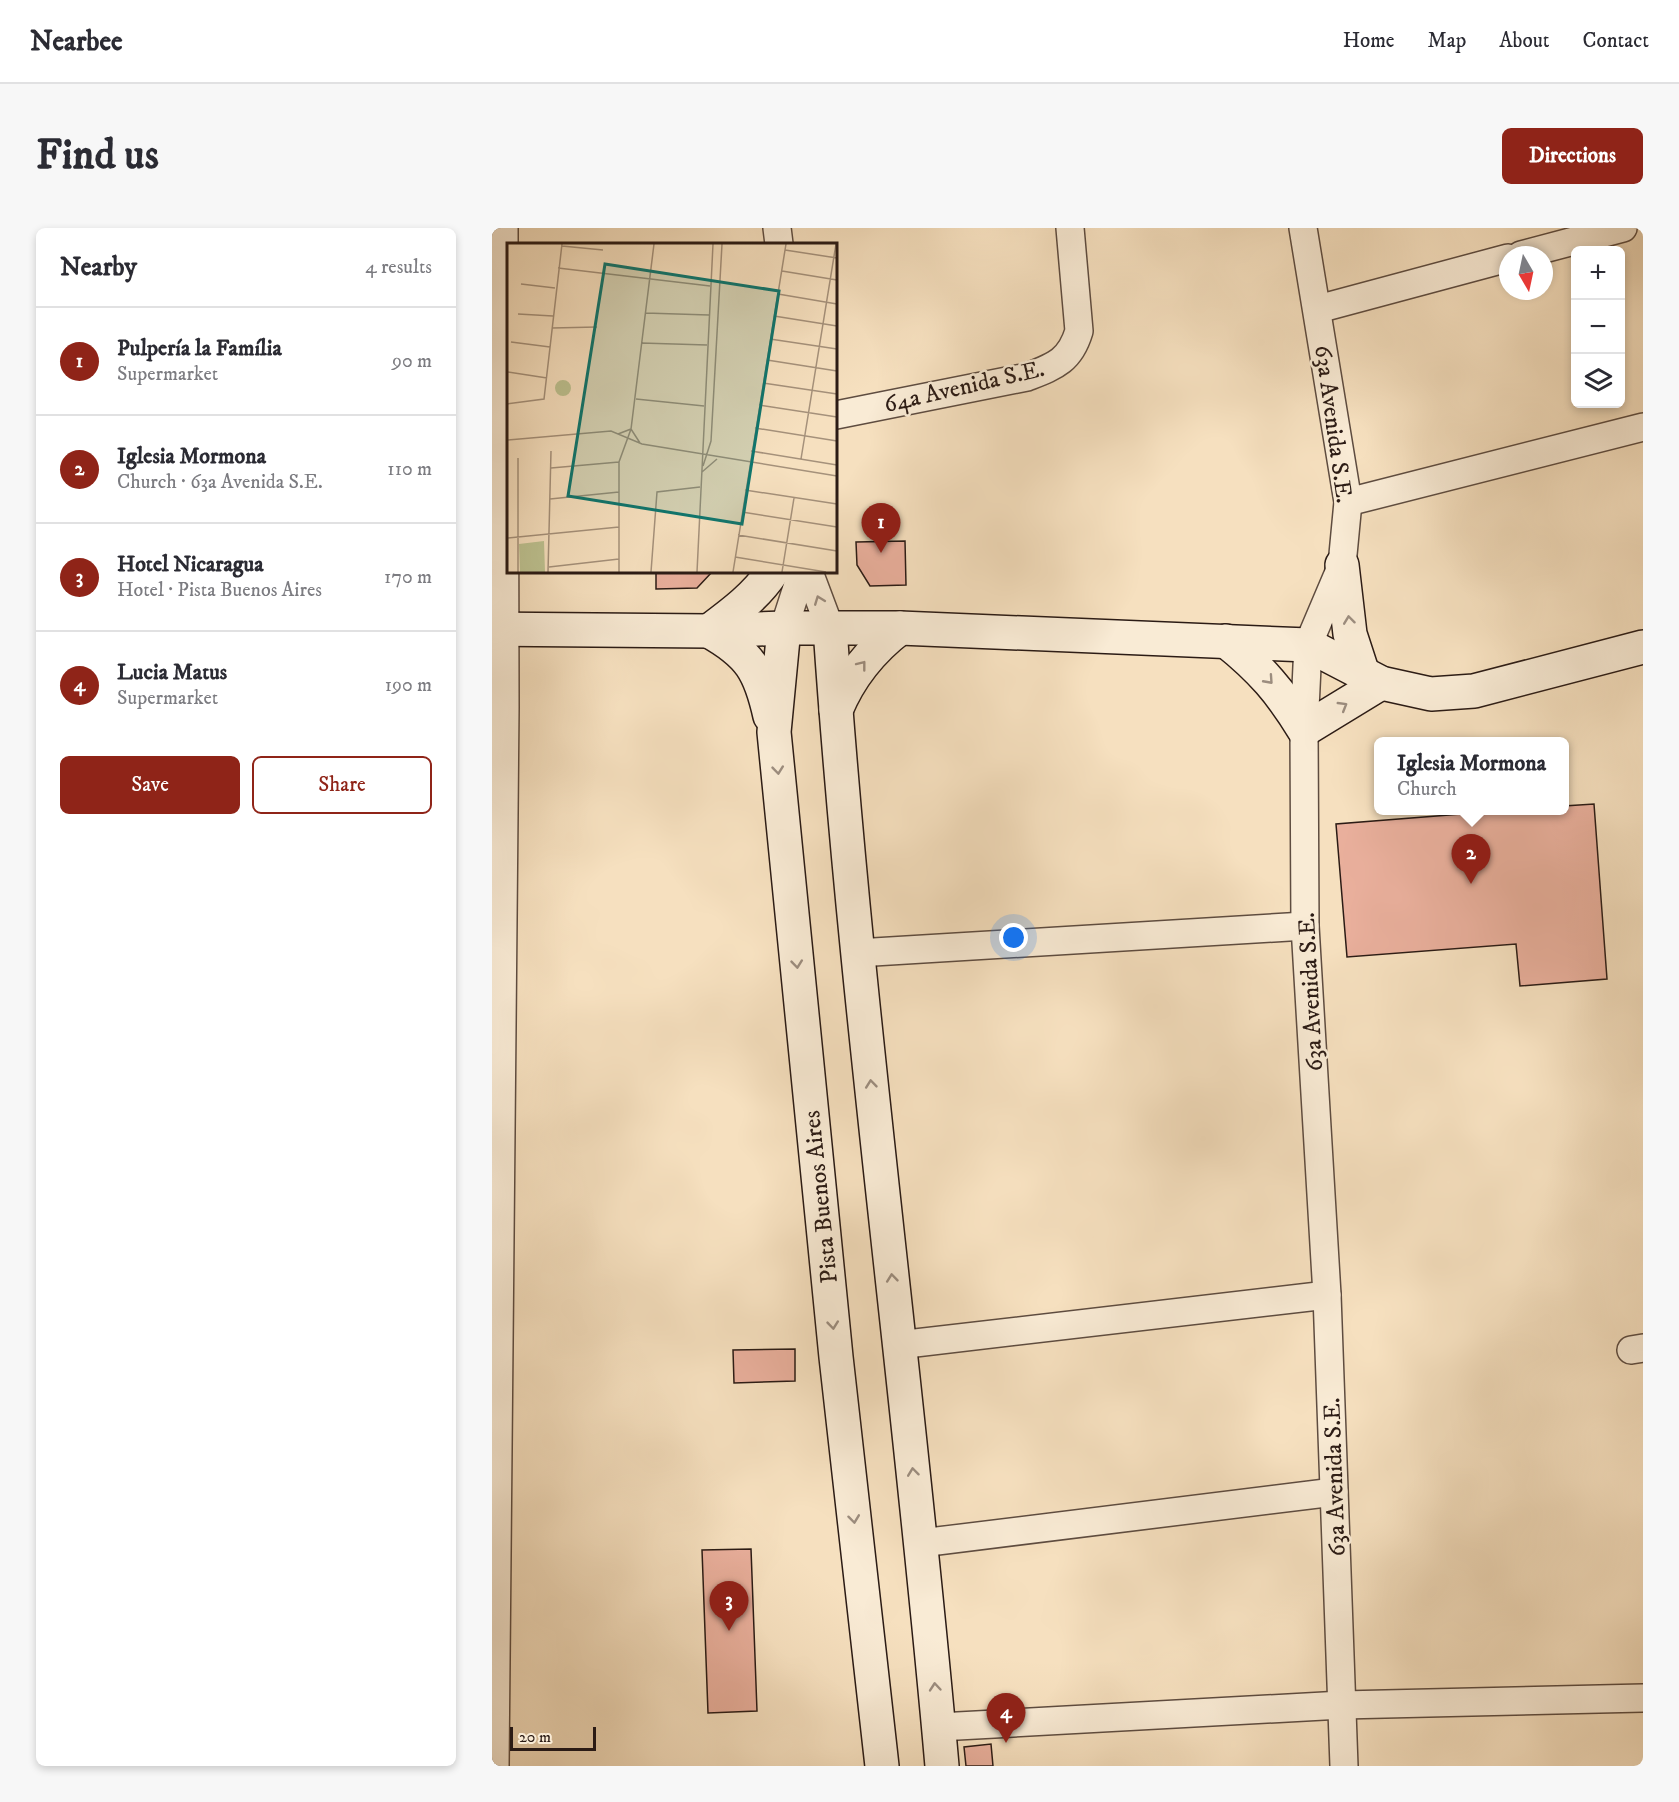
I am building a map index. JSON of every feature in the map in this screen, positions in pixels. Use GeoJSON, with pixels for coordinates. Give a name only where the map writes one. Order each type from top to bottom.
{"type":"FeatureCollection","features":[{"type":"Feature","properties":{"kind":"street"},"geometry":{"type":"LineString","coordinates":[[494,1753],[499,707],[498,306],[504,228]]}},
{"type":"Feature","properties":{"kind":"street"},"geometry":{"type":"LineString","coordinates":[[777,228],[779,243]]}},
{"type":"Feature","properties":{"kind":"street","name":"64a Avenida S.E."},"geometry":{"type":"LineString","coordinates":[[837,415],[1027,377],[1057,364],[1075,345],[1079,331],[1070,228]]}},
{"type":"Feature","properties":{"kind":"street","name":"63a Avenida S.E."},"geometry":{"type":"LineString","coordinates":[[1304,228],[1348,502],[1342,565],[1308,645],[1304,730],[1305,926],[1327,1295],[1344,1766]]}},
{"type":"Feature","properties":{"kind":"street"},"geometry":{"type":"LineString","coordinates":[[1553,247],[1623,228]]}},
{"type":"Feature","properties":{"kind":"street"},"geometry":{"type":"LineString","coordinates":[[1318,309],[1499,260]]}},
{"type":"Feature","properties":{"kind":"street"},"geometry":{"type":"LineString","coordinates":[[1348,502],[1643,427]]}},
{"type":"Feature","properties":{"kind":"street"},"geometry":{"type":"LineString","coordinates":[[1342,565],[1350,634],[1372,679]]}},
{"type":"Feature","properties":{"kind":"street"},"geometry":{"type":"LineString","coordinates":[[710,631],[739,609],[771,573]]}},
{"type":"Feature","properties":{"kind":"street"},"geometry":{"type":"LineString","coordinates":[[784,628],[802,573]]}},
{"type":"Feature","properties":{"kind":"street"},"geometry":{"type":"LineString","coordinates":[[808,573],[830,628],[857,953],[921,1543],[942,1766]]}},
{"type":"Feature","properties":{"kind":"street"},"geometry":{"type":"LineString","coordinates":[[499,629],[710,631],[784,628],[900,628],[1308,645],[1372,679],[1431,694],[1474,691],[1643,647]]}},
{"type":"Feature","properties":{"kind":"street","name":"Pista Buenos Aires"},"geometry":{"type":"LineString","coordinates":[[784,628],[774,732],[836,1357],[882,1766]]}},
{"type":"Feature","properties":{"kind":"street"},"geometry":{"type":"LineString","coordinates":[[836,711],[857,671],[877,648],[900,628]]}},
{"type":"Feature","properties":{"kind":"street"},"geometry":{"type":"LineString","coordinates":[[710,631],[729,642],[750,663],[763,689],[774,732]]}},
{"type":"Feature","properties":{"kind":"street"},"geometry":{"type":"LineString","coordinates":[[1226,641],[1249,659],[1270,681],[1304,730],[1372,679]]}},
{"type":"Feature","properties":{"kind":"street"},"geometry":{"type":"LineString","coordinates":[[857,953],[1305,926]]}},
{"type":"Feature","properties":{"kind":"street"},"geometry":{"type":"LineString","coordinates":[[898,1345],[1327,1295]]}},
{"type":"Feature","properties":{"kind":"street"},"geometry":{"type":"LineString","coordinates":[[921,1543],[1334,1492]]}},
{"type":"Feature","properties":{"kind":"street"},"geometry":{"type":"LineString","coordinates":[[939,1727],[1342,1705],[1643,1698]]}},
{"type":"Feature","properties":{"kind":"building"},"geometry":{"type":"Polygon","coordinates":[[[905,541],[906,585],[870,586],[857,565],[856,542],[905,541]]]}},
{"type":"Feature","properties":{"kind":"building"},"geometry":{"type":"Polygon","coordinates":[[[656,573],[711,573],[697,588],[656,589],[656,573]]]}},
{"type":"Feature","properties":{"kind":"building"},"geometry":{"type":"Polygon","coordinates":[[[1594,804],[1607,979],[1520,986],[1516,944],[1347,957],[1336,824],[1449,815],[1569,815],[1569,806],[1594,804]]]}},
{"type":"Feature","properties":{"kind":"building"},"geometry":{"type":"Polygon","coordinates":[[[795,1349],[795,1381],[734,1383],[733,1350],[795,1349]]]}},
{"type":"Feature","properties":{"kind":"building"},"geometry":{"type":"Polygon","coordinates":[[[751,1549],[757,1711],[708,1713],[702,1550],[751,1549]]]}},
{"type":"Feature","properties":{"kind":"building"},"geometry":{"type":"Polygon","coordinates":[[[991,1744],[993,1766],[966,1766],[964,1747],[991,1744]]]}},
{"type":"Feature","properties":{"kind":"place","name":"Pulpería la Família"},"geometry":{"type":"Point","coordinates":[881,553]}},
{"type":"Feature","properties":{"kind":"place","name":"Iglesia Mormona"},"geometry":{"type":"Point","coordinates":[1471,884]}},
{"type":"Feature","properties":{"kind":"place","name":"Hotel Nicaragua"},"geometry":{"type":"Point","coordinates":[729,1631]}},
{"type":"Feature","properties":{"kind":"place","name":"Lucia Matus"},"geometry":{"type":"Point","coordinates":[1006,1743]}}]}
